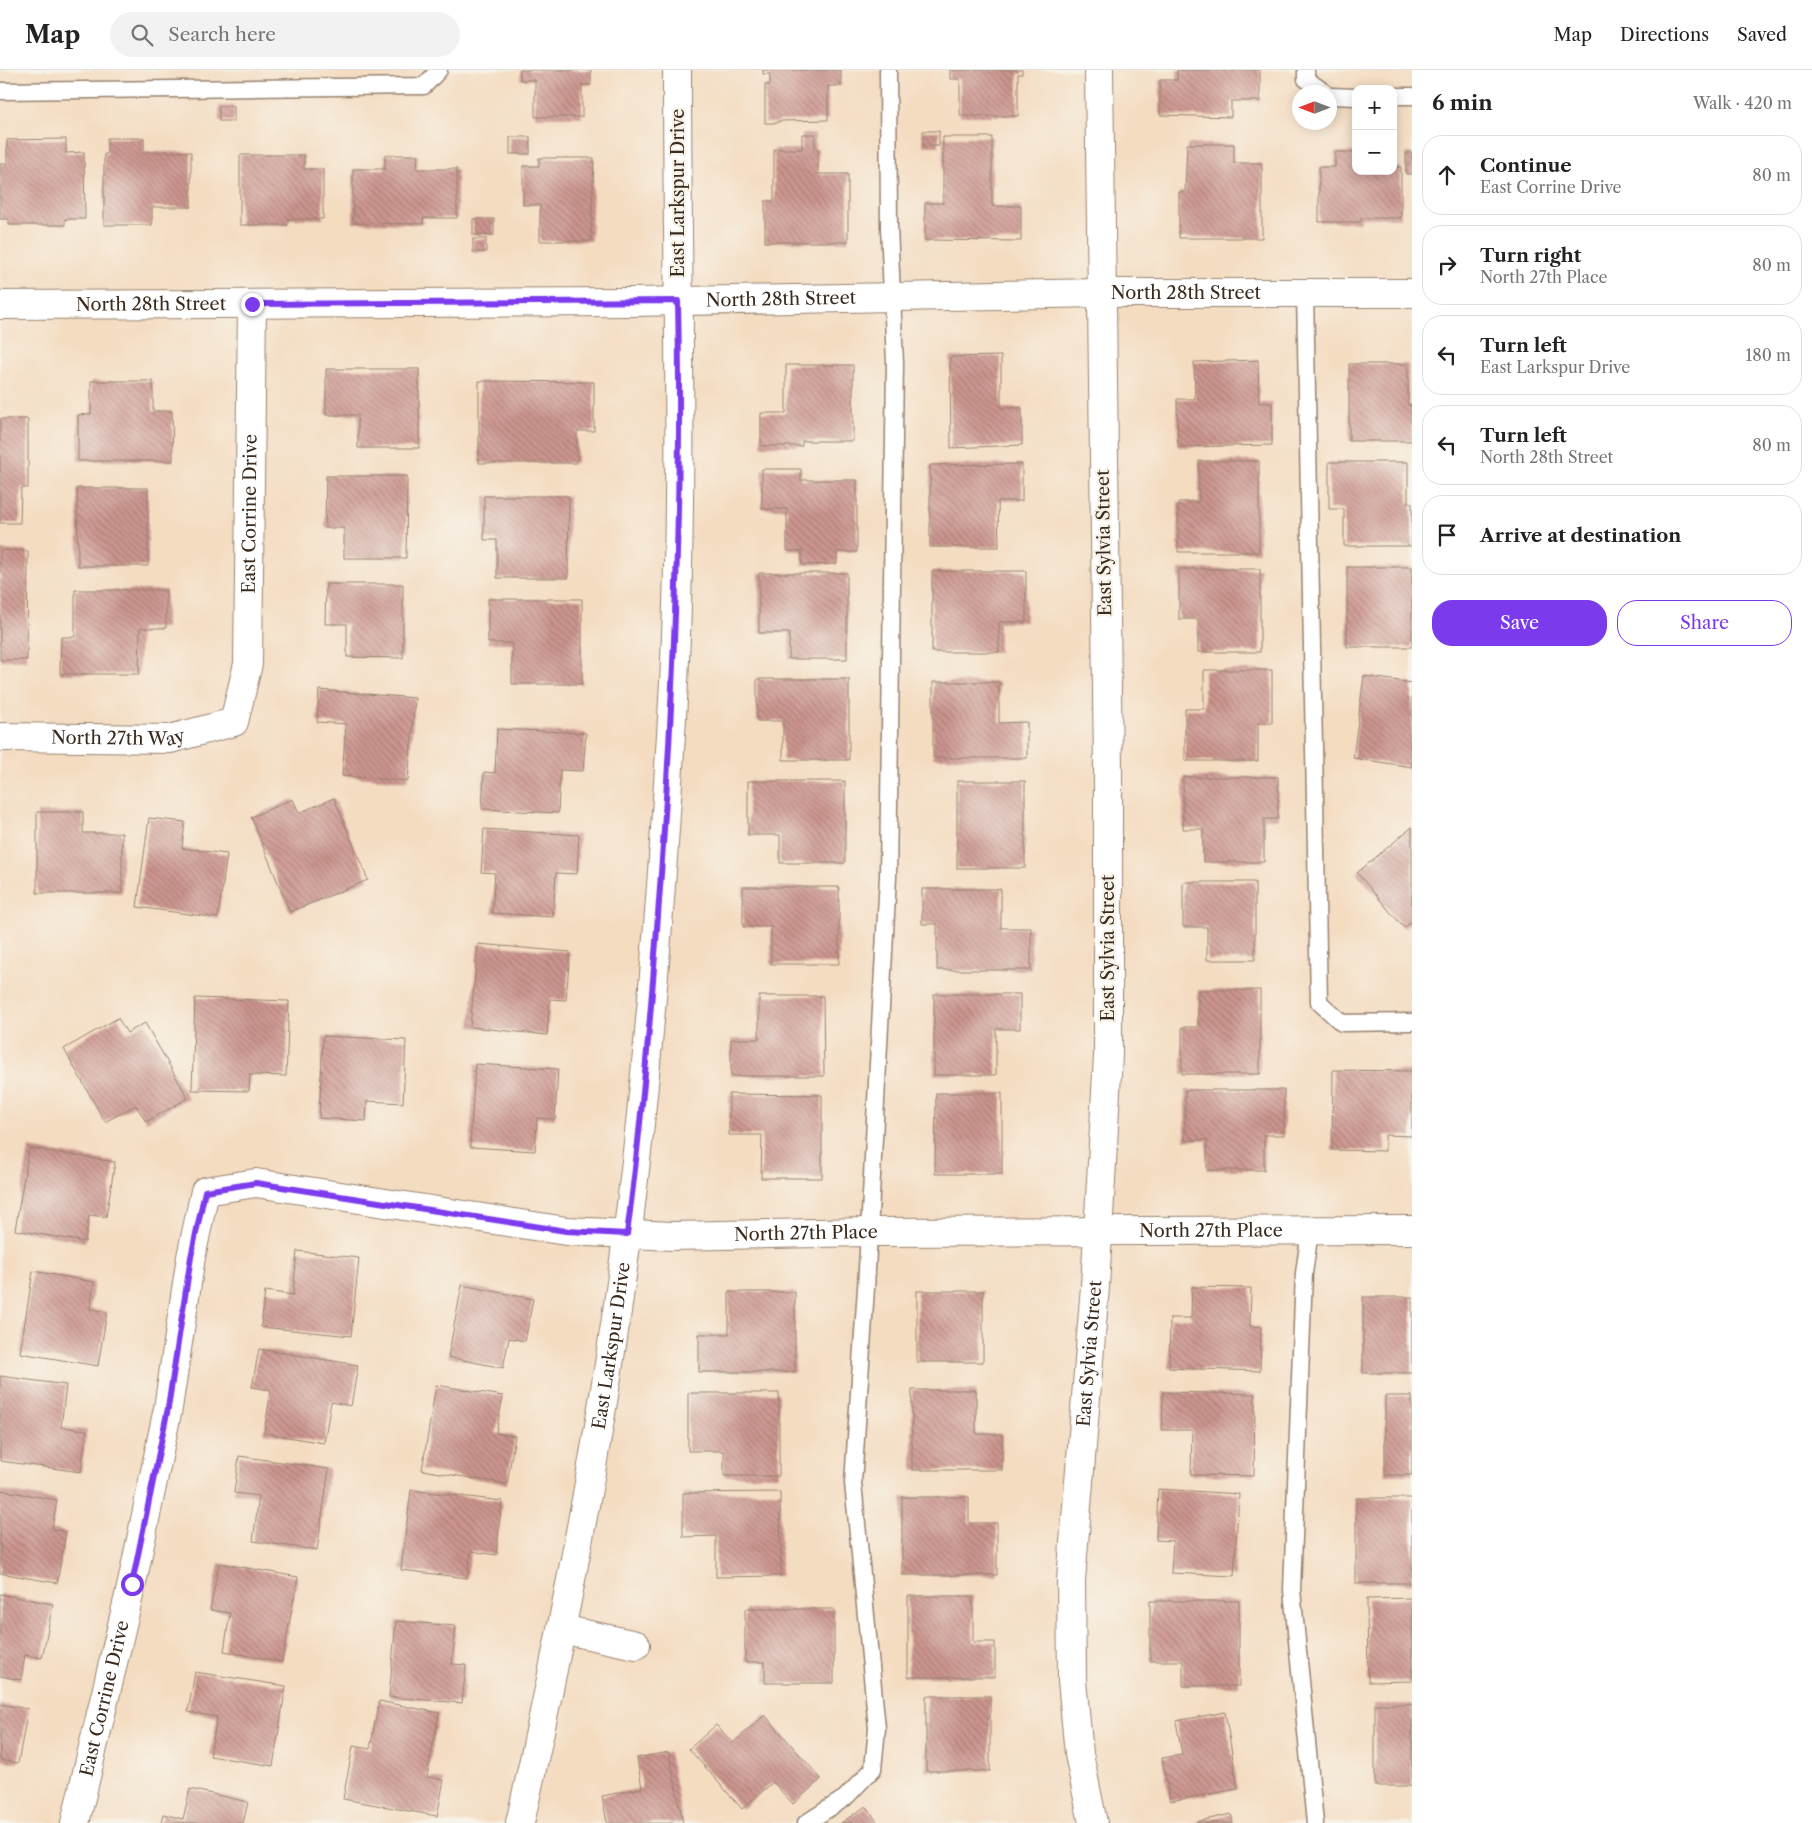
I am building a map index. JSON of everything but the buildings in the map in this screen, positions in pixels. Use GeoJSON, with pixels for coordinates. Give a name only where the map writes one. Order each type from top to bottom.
{"type":"FeatureCollection","features":[{"type":"Feature","properties":{"kind":"street","name":"East Larkspur Drive"},"geometry":{"type":"LineString","coordinates":[[520,1823],[561,1629],[600,1415],[627,1234],[653,987],[674,680],[678,514],[677,70]]}},
{"type":"Feature","properties":{"kind":"street","name":"East Sylvia Street"},"geometry":{"type":"LineString","coordinates":[[1093,1823],[1079,1754],[1072,1681],[1071,1580],[1098,1230],[1108,1056],[1108,768],[1100,293],[1099,70]]}},
{"type":"Feature","properties":{"kind":"street","name":"North 28th Street"},"geometry":{"type":"LineString","coordinates":[[0,305],[678,301],[1100,293],[1412,293]]}},
{"type":"Feature","properties":{"kind":"street","name":"East Corrine Drive"},"geometry":{"type":"LineString","coordinates":[[234,722],[248,664],[252,304]]}},
{"type":"Feature","properties":{"kind":"street","name":"North 27th Way"},"geometry":{"type":"LineString","coordinates":[[0,737],[170,738],[234,722]]}},
{"type":"Feature","properties":{"kind":"street","name":"North 27th Place"},"geometry":{"type":"LineString","coordinates":[[205,1191],[256,1183],[566,1231],[673,1236],[1098,1230],[1412,1230]]}},
{"type":"Feature","properties":{"kind":"street","name":"East Corrine Drive"},"geometry":{"type":"LineString","coordinates":[[75,1823],[138,1554],[168,1408],[191,1257],[205,1191]]}},
{"type":"Feature","properties":{"kind":"street"},"geometry":{"type":"LineString","coordinates":[[561,1629],[636,1645]]}},
{"type":"Feature","properties":{"kind":"lane"},"geometry":{"type":"LineString","coordinates":[[0,91],[424,86],[439,70]]}},
{"type":"Feature","properties":{"kind":"lane"},"geometry":{"type":"LineString","coordinates":[[806,1823],[845,1798],[873,1769],[877,1728],[853,1483],[888,877],[895,364],[888,227],[888,70]]}},
{"type":"Feature","properties":{"kind":"lane"},"geometry":{"type":"LineString","coordinates":[[1306,70],[1306,79],[1314,85]]}},
{"type":"Feature","properties":{"kind":"lane"},"geometry":{"type":"LineString","coordinates":[[1337,96],[1352,97]]}},
{"type":"Feature","properties":{"kind":"lane"},"geometry":{"type":"LineString","coordinates":[[1397,96],[1412,96]]}},
{"type":"Feature","properties":{"kind":"lane"},"geometry":{"type":"LineString","coordinates":[[1305,292],[1319,1002],[1342,1023],[1412,1022]]}},
{"type":"Feature","properties":{"kind":"lane"},"geometry":{"type":"LineString","coordinates":[[1310,1231],[1304,1273],[1292,1590],[1315,1823]]}},
{"type":"Feature","properties":{"kind":"route"},"geometry":{"type":"LineString","coordinates":[[132,1584],[168,1408],[191,1257],[205,1191],[256,1183],[566,1231],[627,1234],[653,987],[674,680],[680,355],[678,301],[252,304]]}}]}
